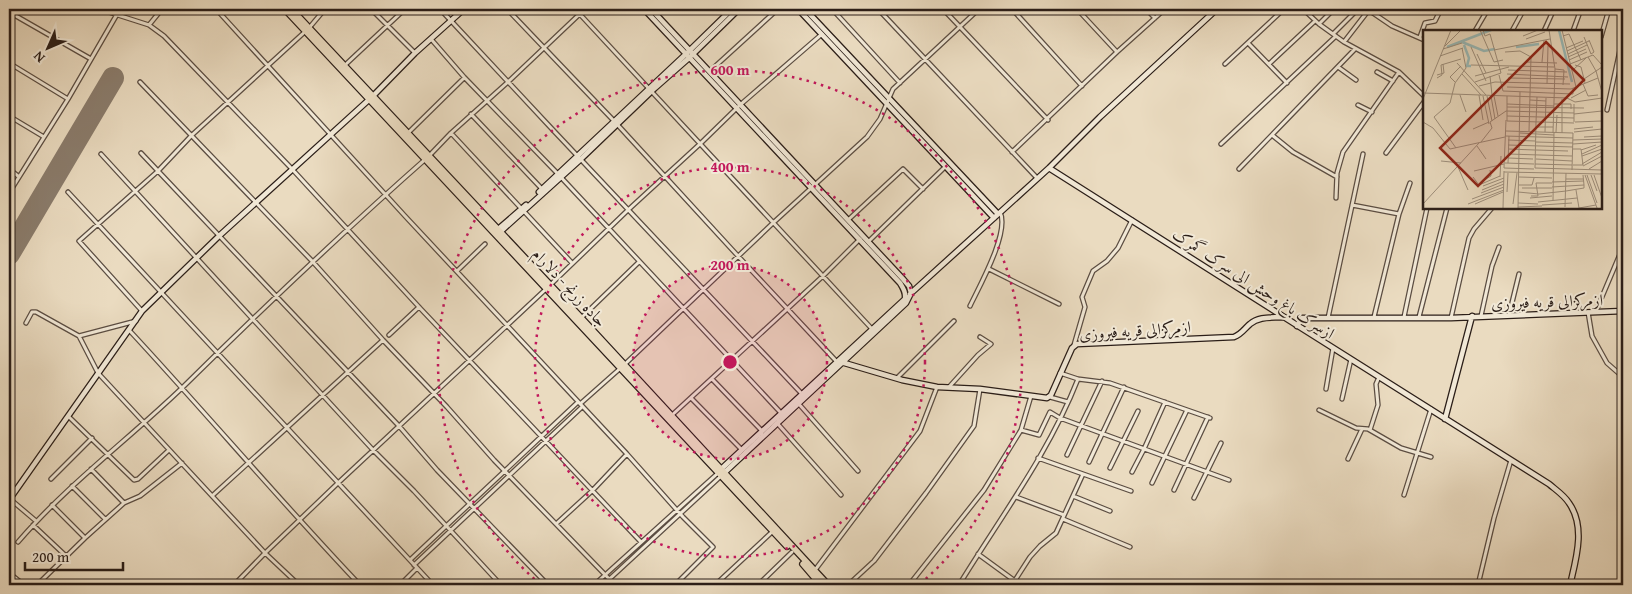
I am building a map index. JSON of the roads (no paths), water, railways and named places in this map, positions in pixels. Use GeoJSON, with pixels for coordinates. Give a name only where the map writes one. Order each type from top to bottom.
{"type":"FeatureCollection","features":[{"type":"Feature","properties":{"kind":"highway","name":"جاده زرنج - دلارام"},"geometry":{"type":"LineString","coordinates":[[285,9],[344,66],[371,98],[407,133],[427,158]]}},
{"type":"Feature","properties":{"kind":"highway","name":"جاده زرنج - دلارام"},"geometry":{"type":"LineString","coordinates":[[291,9],[307,29],[669,418],[828,585]]}},
{"type":"Feature","properties":{"kind":"highway","name":"جاده زرنج - دلارام"},"geometry":{"type":"LineString","coordinates":[[548,287],[581,318],[622,367]]}},
{"type":"Feature","properties":{"kind":"highway","name":"جاده زرنج - دلارام"},"geometry":{"type":"LineString","coordinates":[[721,473],[821,585]]}},
{"type":"Feature","properties":{"kind":"main road"},"geometry":{"type":"LineString","coordinates":[[9,499],[142,311],[219,236],[330,133],[371,98],[415,53],[464,9]]}},
{"type":"Feature","properties":{"kind":"main road"},"geometry":{"type":"LineString","coordinates":[[644,9],[710,71],[738,106]]}},
{"type":"Feature","properties":{"kind":"main road"},"geometry":{"type":"LineString","coordinates":[[651,9],[690,54],[861,238],[900,283],[905,290],[906,296]]}},
{"type":"Feature","properties":{"kind":"main road"},"geometry":{"type":"LineString","coordinates":[[497,233],[690,54],[730,11],[739,9]]}},
{"type":"Feature","properties":{"kind":"main road"},"geometry":{"type":"LineString","coordinates":[[798,9],[999,213]]}},
{"type":"Feature","properties":{"kind":"main road"},"geometry":{"type":"LineString","coordinates":[[805,9],[994,218]]}},
{"type":"Feature","properties":{"kind":"main road"},"geometry":{"type":"LineString","coordinates":[[721,473],[778,424],[906,296],[1049,168],[1100,117],[1217,9]]}},
{"type":"Feature","properties":{"kind":"main road","name":"ازسرک باغ وحش الی سرک گمرک"},"geometry":{"type":"LineString","coordinates":[[1049,168],[1550,484],[1567,500],[1575,514],[1579,538],[1570,585]]}},
{"type":"Feature","properties":{"kind":"main road"},"geometry":{"type":"LineString","coordinates":[[721,473],[742,450],[802,394],[906,304],[911,293],[909,286],[903,279],[868,242],[861,238],[848,221],[814,187]]}},
{"type":"Feature","properties":{"kind":"main road","name":"ازمرکزالی قریه فیروزی"},"geometry":{"type":"LineString","coordinates":[[1297,326],[1302,318],[1374,316],[1451,318],[1623,310]]}},
{"type":"Feature","properties":{"kind":"main road"},"geometry":{"type":"LineString","coordinates":[[1445,418],[1472,316]]}},
{"type":"Feature","properties":{"kind":"main road","name":"ازمرکزالی قریه فیروزی"},"geometry":{"type":"LineString","coordinates":[[1050,398],[1074,345],[1234,337],[1240,335],[1250,324],[1259,318],[1284,317]]}},
{"type":"Feature","properties":{"kind":"main road"},"geometry":{"type":"LineString","coordinates":[[840,362],[937,387],[980,389],[1050,398]]}},
{"type":"Feature","properties":{"kind":"street"},"geometry":{"type":"LineString","coordinates":[[99,9],[149,25],[164,36],[292,169],[468,360],[641,542]]}},
{"type":"Feature","properties":{"kind":"street"},"geometry":{"type":"LineString","coordinates":[[149,25],[162,9]]}},
{"type":"Feature","properties":{"kind":"street"},"geometry":{"type":"LineString","coordinates":[[216,9],[387,196],[628,454],[676,509],[713,546],[675,585]]}},
{"type":"Feature","properties":{"kind":"street"},"geometry":{"type":"LineString","coordinates":[[142,311],[78,241],[158,171],[192,135],[307,29],[324,9]]}},
{"type":"Feature","properties":{"kind":"street"},"geometry":{"type":"LineString","coordinates":[[371,9],[415,53]]}},
{"type":"Feature","properties":{"kind":"street"},"geometry":{"type":"LineString","coordinates":[[344,66],[405,9]]}},
{"type":"Feature","properties":{"kind":"street"},"geometry":{"type":"LineString","coordinates":[[440,9],[802,394]]}},
{"type":"Feature","properties":{"kind":"street"},"geometry":{"type":"LineString","coordinates":[[507,9],[840,362]]}},
{"type":"Feature","properties":{"kind":"street"},"geometry":{"type":"LineString","coordinates":[[575,9],[872,329]]}},
{"type":"Feature","properties":{"kind":"street"},"geometry":{"type":"LineString","coordinates":[[18,542],[36,521],[72,486],[182,387],[276,296],[348,229],[387,196],[451,132],[508,82],[585,9]]}},
{"type":"Feature","properties":{"kind":"street"},"geometry":{"type":"LineString","coordinates":[[710,71],[778,9]]}},
{"type":"Feature","properties":{"kind":"street"},"geometry":{"type":"LineString","coordinates":[[832,9],[900,83]]}},
{"type":"Feature","properties":{"kind":"street"},"geometry":{"type":"LineString","coordinates":[[878,9],[1037,178]]}},
{"type":"Feature","properties":{"kind":"street"},"geometry":{"type":"LineString","coordinates":[[943,9],[1048,120]]}},
{"type":"Feature","properties":{"kind":"street"},"geometry":{"type":"LineString","coordinates":[[410,560],[541,436],[622,367],[772,222],[814,187],[867,137],[880,119],[893,89],[979,9]]}},
{"type":"Feature","properties":{"kind":"street"},"geometry":{"type":"LineString","coordinates":[[1012,9],[1082,86]]}},
{"type":"Feature","properties":{"kind":"street"},"geometry":{"type":"LineString","coordinates":[[1077,9],[1117,52]]}},
{"type":"Feature","properties":{"kind":"street"},"geometry":{"type":"LineString","coordinates":[[1146,9],[1155,18]]}},
{"type":"Feature","properties":{"kind":"street"},"geometry":{"type":"LineString","coordinates":[[1012,152],[1165,9]]}},
{"type":"Feature","properties":{"kind":"street"},"geometry":{"type":"LineString","coordinates":[[1225,64],[1284,9]]}},
{"type":"Feature","properties":{"kind":"street"},"geometry":{"type":"LineString","coordinates":[[1303,9],[1317,23],[1344,42],[1399,72],[1423,95]]}},
{"type":"Feature","properties":{"kind":"street"},"geometry":{"type":"LineString","coordinates":[[1268,64],[1334,9]]}},
{"type":"Feature","properties":{"kind":"street"},"geometry":{"type":"LineString","coordinates":[[1221,144],[1287,83],[1358,9]]}},
{"type":"Feature","properties":{"kind":"street"},"geometry":{"type":"LineString","coordinates":[[1424,30],[1425,23],[1435,22],[1441,9]]}},
{"type":"Feature","properties":{"kind":"street"},"geometry":{"type":"LineString","coordinates":[[1476,30],[1488,9]]}},
{"type":"Feature","properties":{"kind":"street"},"geometry":{"type":"LineString","coordinates":[[1513,30],[1524,9]]}},
{"type":"Feature","properties":{"kind":"street"},"geometry":{"type":"LineString","coordinates":[[1544,30],[1554,9]]}},
{"type":"Feature","properties":{"kind":"street"},"geometry":{"type":"LineString","coordinates":[[1572,9],[1581,10],[1572,30]]}},
{"type":"Feature","properties":{"kind":"street"},"geometry":{"type":"LineString","coordinates":[[1602,34],[1609,9]]}},
{"type":"Feature","properties":{"kind":"street"},"geometry":{"type":"LineString","coordinates":[[1621,9],[1623,22]]}},
{"type":"Feature","properties":{"kind":"street"},"geometry":{"type":"LineString","coordinates":[[1344,42],[1368,10],[1392,26],[1422,39]]}},
{"type":"Feature","properties":{"kind":"street"},"geometry":{"type":"LineString","coordinates":[[9,12],[91,59]]}},
{"type":"Feature","properties":{"kind":"street"},"geometry":{"type":"LineString","coordinates":[[9,193],[68,99],[116,16]]}},
{"type":"Feature","properties":{"kind":"street"},"geometry":{"type":"LineString","coordinates":[[234,585],[338,483],[701,143],[738,106],[822,34]]}},
{"type":"Feature","properties":{"kind":"street"},"geometry":{"type":"LineString","coordinates":[[1607,110],[1623,36]]}},
{"type":"Feature","properties":{"kind":"street"},"geometry":{"type":"LineString","coordinates":[[430,39],[464,78],[487,100],[782,413]]}},
{"type":"Feature","properties":{"kind":"street"},"geometry":{"type":"LineString","coordinates":[[1248,43],[1287,83]]}},
{"type":"Feature","properties":{"kind":"street"},"geometry":{"type":"LineString","coordinates":[[1239,169],[1356,49]]}},
{"type":"Feature","properties":{"kind":"street"},"geometry":{"type":"LineString","coordinates":[[9,63],[68,99]]}},
{"type":"Feature","properties":{"kind":"street"},"geometry":{"type":"LineString","coordinates":[[1338,67],[1356,80]]}},
{"type":"Feature","properties":{"kind":"street"},"geometry":{"type":"LineString","coordinates":[[1377,72],[1393,81]]}},
{"type":"Feature","properties":{"kind":"street"},"geometry":{"type":"LineString","coordinates":[[1336,198],[1337,177],[1343,152],[1399,72]]}},
{"type":"Feature","properties":{"kind":"street"},"geometry":{"type":"LineString","coordinates":[[407,133],[464,78]]}},
{"type":"Feature","properties":{"kind":"street"},"geometry":{"type":"LineString","coordinates":[[140,82],[313,262],[382,340],[434,393],[504,471],[608,580],[615,585]]}},
{"type":"Feature","properties":{"kind":"street"},"geometry":{"type":"LineString","coordinates":[[1386,153],[1423,103]]}},
{"type":"Feature","properties":{"kind":"street"},"geometry":{"type":"LineString","coordinates":[[1358,105],[1372,112]]}},
{"type":"Feature","properties":{"kind":"street"},"geometry":{"type":"LineString","coordinates":[[472,114],[543,190]]}},
{"type":"Feature","properties":{"kind":"street"},"geometry":{"type":"LineString","coordinates":[[9,116],[44,137]]}},
{"type":"Feature","properties":{"kind":"street"},"geometry":{"type":"LineString","coordinates":[[451,132],[572,263]]}},
{"type":"Feature","properties":{"kind":"street"},"geometry":{"type":"LineString","coordinates":[[1272,135],[1293,152],[1337,177]]}},
{"type":"Feature","properties":{"kind":"street"},"geometry":{"type":"LineString","coordinates":[[141,153],[548,585]]}},
{"type":"Feature","properties":{"kind":"street"},"geometry":{"type":"LineString","coordinates":[[101,154],[254,318],[373,450],[501,585]]}},
{"type":"Feature","properties":{"kind":"street"},"geometry":{"type":"LineString","coordinates":[[1328,318],[1363,154]]}},
{"type":"Feature","properties":{"kind":"street"},"geometry":{"type":"LineString","coordinates":[[868,242],[946,166]]}},
{"type":"Feature","properties":{"kind":"street"},"geometry":{"type":"LineString","coordinates":[[9,169],[18,176]]}},
{"type":"Feature","properties":{"kind":"street"},"geometry":{"type":"LineString","coordinates":[[848,221],[903,169],[923,189]]}},
{"type":"Feature","properties":{"kind":"street"},"geometry":{"type":"LineString","coordinates":[[1374,316],[1401,206],[1410,183]]}},
{"type":"Feature","properties":{"kind":"street"},"geometry":{"type":"LineString","coordinates":[[68,192],[433,585]]}},
{"type":"Feature","properties":{"kind":"street"},"geometry":{"type":"LineString","coordinates":[[1352,205],[1399,214]]}},
{"type":"Feature","properties":{"kind":"street"},"geometry":{"type":"LineString","coordinates":[[1404,317],[1427,209]]}},
{"type":"Feature","properties":{"kind":"street"},"geometry":{"type":"LineString","coordinates":[[1419,317],[1447,209]]}},
{"type":"Feature","properties":{"kind":"street"},"geometry":{"type":"LineString","coordinates":[[1451,318],[1469,240],[1474,229],[1491,209]]}},
{"type":"Feature","properties":{"kind":"street"},"geometry":{"type":"LineString","coordinates":[[970,306],[989,269],[997,245],[1002,219],[999,213]]}},
{"type":"Feature","properties":{"kind":"street"},"geometry":{"type":"LineString","coordinates":[[1074,345],[1085,307],[1082,297],[1093,271],[1115,253],[1126,235],[1132,220]]}},
{"type":"Feature","properties":{"kind":"street"},"geometry":{"type":"LineString","coordinates":[[669,418],[730,360],[824,276],[861,238]]}},
{"type":"Feature","properties":{"kind":"street"},"geometry":{"type":"LineString","coordinates":[[457,271],[485,244]]}},
{"type":"Feature","properties":{"kind":"street"},"geometry":{"type":"LineString","coordinates":[[1481,316],[1492,266],[1499,247]]}},
{"type":"Feature","properties":{"kind":"street"},"geometry":{"type":"LineString","coordinates":[[1596,312],[1623,247]]}},
{"type":"Feature","properties":{"kind":"street"},"geometry":{"type":"LineString","coordinates":[[581,318],[639,262]]}},
{"type":"Feature","properties":{"kind":"street"},"geometry":{"type":"LineString","coordinates":[[989,269],[1059,304]]}},
{"type":"Feature","properties":{"kind":"street"},"geometry":{"type":"LineString","coordinates":[[1508,315],[1519,274]]}},
{"type":"Feature","properties":{"kind":"street"},"geometry":{"type":"LineString","coordinates":[[388,335],[419,307]]}},
{"type":"Feature","properties":{"kind":"street"},"geometry":{"type":"LineString","coordinates":[[26,322],[32,312],[36,312],[79,336],[98,372],[265,553],[299,585]]}},
{"type":"Feature","properties":{"kind":"street"},"geometry":{"type":"LineString","coordinates":[[1588,312],[1592,336],[1607,363],[1623,377]]}},
{"type":"Feature","properties":{"kind":"street"},"geometry":{"type":"LineString","coordinates":[[79,336],[136,320]]}},
{"type":"Feature","properties":{"kind":"street"},"geometry":{"type":"LineString","coordinates":[[897,378],[954,321]]}},
{"type":"Feature","properties":{"kind":"street"},"geometry":{"type":"LineString","coordinates":[[129,330],[249,462],[299,521],[360,585]]}},
{"type":"Feature","properties":{"kind":"street"},"geometry":{"type":"LineString","coordinates":[[949,387],[978,355],[991,344],[980,337]]}},
{"type":"Feature","properties":{"kind":"street"},"geometry":{"type":"LineString","coordinates":[[212,496],[382,340]]}},
{"type":"Feature","properties":{"kind":"street"},"geometry":{"type":"LineString","coordinates":[[1326,389],[1333,348]]}},
{"type":"Feature","properties":{"kind":"street"},"geometry":{"type":"LineString","coordinates":[[1342,398],[1350,359]]}},
{"type":"Feature","properties":{"kind":"street"},"geometry":{"type":"LineString","coordinates":[[1060,374],[1078,379],[1102,381],[1124,387],[1209,418],[1174,490]]}},
{"type":"Feature","properties":{"kind":"street"},"geometry":{"type":"LineString","coordinates":[[1370,430],[1378,405],[1376,384],[1379,377]]}},
{"type":"Feature","properties":{"kind":"street"},"geometry":{"type":"LineString","coordinates":[[712,378],[762,431]]}},
{"type":"Feature","properties":{"kind":"street"},"geometry":{"type":"LineString","coordinates":[[959,585],[1016,497],[1060,418],[1078,379]]}},
{"type":"Feature","properties":{"kind":"street"},"geometry":{"type":"LineString","coordinates":[[1067,455],[1102,381]]}},
{"type":"Feature","properties":{"kind":"street"},"geometry":{"type":"LineString","coordinates":[[814,571],[920,431],[937,387]]}},
{"type":"Feature","properties":{"kind":"street"},"geometry":{"type":"LineString","coordinates":[[1089,462],[1124,387]]}},
{"type":"Feature","properties":{"kind":"street"},"geometry":{"type":"LineString","coordinates":[[848,585],[874,561],[926,494],[974,426],[980,389]]}},
{"type":"Feature","properties":{"kind":"street"},"geometry":{"type":"LineString","coordinates":[[909,585],[984,490],[1021,430],[1031,396]]}},
{"type":"Feature","properties":{"kind":"street"},"geometry":{"type":"LineString","coordinates":[[691,398],[742,450]]}},
{"type":"Feature","properties":{"kind":"street"},"geometry":{"type":"LineString","coordinates":[[1050,398],[1068,402]]}},
{"type":"Feature","properties":{"kind":"street"},"geometry":{"type":"LineString","coordinates":[[1132,472],[1165,402]]}},
{"type":"Feature","properties":{"kind":"street"},"geometry":{"type":"LineString","coordinates":[[798,403],[858,471]]}},
{"type":"Feature","properties":{"kind":"street"},"geometry":{"type":"LineString","coordinates":[[400,585],[450,531],[510,476],[580,404]]}},
{"type":"Feature","properties":{"kind":"street"},"geometry":{"type":"LineString","coordinates":[[1404,496],[1431,409]]}},
{"type":"Feature","properties":{"kind":"street"},"geometry":{"type":"LineString","coordinates":[[1152,484],[1187,410]]}},
{"type":"Feature","properties":{"kind":"street"},"geometry":{"type":"LineString","coordinates":[[1319,410],[1356,428],[1370,430],[1401,448],[1431,457]]}},
{"type":"Feature","properties":{"kind":"street"},"geometry":{"type":"LineString","coordinates":[[1110,468],[1138,411]]}},
{"type":"Feature","properties":{"kind":"street"},"geometry":{"type":"LineString","coordinates":[[1021,430],[1039,435],[1050,412],[1060,418],[1102,434],[1229,480]]}},
{"type":"Feature","properties":{"kind":"street"},"geometry":{"type":"LineString","coordinates":[[68,416],[136,480],[169,450]]}},
{"type":"Feature","properties":{"kind":"street"},"geometry":{"type":"LineString","coordinates":[[778,424],[841,495]]}},
{"type":"Feature","properties":{"kind":"street"},"geometry":{"type":"LineString","coordinates":[[1348,459],[1362,429]]}},
{"type":"Feature","properties":{"kind":"street"},"geometry":{"type":"LineString","coordinates":[[51,479],[92,438]]}},
{"type":"Feature","properties":{"kind":"street"},"geometry":{"type":"LineString","coordinates":[[1194,498],[1221,443]]}},
{"type":"Feature","properties":{"kind":"street"},"geometry":{"type":"LineString","coordinates":[[556,524],[628,454]]}},
{"type":"Feature","properties":{"kind":"street"},"geometry":{"type":"LineString","coordinates":[[1038,458],[1131,491]]}},
{"type":"Feature","properties":{"kind":"street"},"geometry":{"type":"LineString","coordinates":[[1478,585],[1511,459]]}},
{"type":"Feature","properties":{"kind":"street"},"geometry":{"type":"LineString","coordinates":[[37,585],[124,503],[140,496],[182,463]]}},
{"type":"Feature","properties":{"kind":"street"},"geometry":{"type":"LineString","coordinates":[[91,469],[124,503]]}},
{"type":"Feature","properties":{"kind":"street"},"geometry":{"type":"LineString","coordinates":[[594,585],[676,509],[721,473]]}},
{"type":"Feature","properties":{"kind":"street"},"geometry":{"type":"LineString","coordinates":[[603,585],[681,514],[721,473]]}},
{"type":"Feature","properties":{"kind":"street"},"geometry":{"type":"LineString","coordinates":[[1012,585],[1030,557],[1056,532],[1083,474]]}},
{"type":"Feature","properties":{"kind":"street"},"geometry":{"type":"LineString","coordinates":[[72,486],[106,519]]}},
{"type":"Feature","properties":{"kind":"street"},"geometry":{"type":"LineString","coordinates":[[1073,496],[1110,511]]}},
{"type":"Feature","properties":{"kind":"street"},"geometry":{"type":"LineString","coordinates":[[1016,497],[1130,547]]}},
{"type":"Feature","properties":{"kind":"street"},"geometry":{"type":"LineString","coordinates":[[9,499],[36,521]]}},
{"type":"Feature","properties":{"kind":"street"},"geometry":{"type":"LineString","coordinates":[[52,506],[85,538]]}},
{"type":"Feature","properties":{"kind":"street"},"geometry":{"type":"LineString","coordinates":[[33,525],[66,556]]}},
{"type":"Feature","properties":{"kind":"street"},"geometry":{"type":"LineString","coordinates":[[715,585],[772,532]]}},
{"type":"Feature","properties":{"kind":"street"},"geometry":{"type":"LineString","coordinates":[[758,585],[792,552]]}},
{"type":"Feature","properties":{"kind":"street"},"geometry":{"type":"LineString","coordinates":[[978,554],[1015,581]]}},
{"type":"Feature","properties":{"kind":"street"},"geometry":{"type":"LineString","coordinates":[[9,574],[24,585]]}}]}
